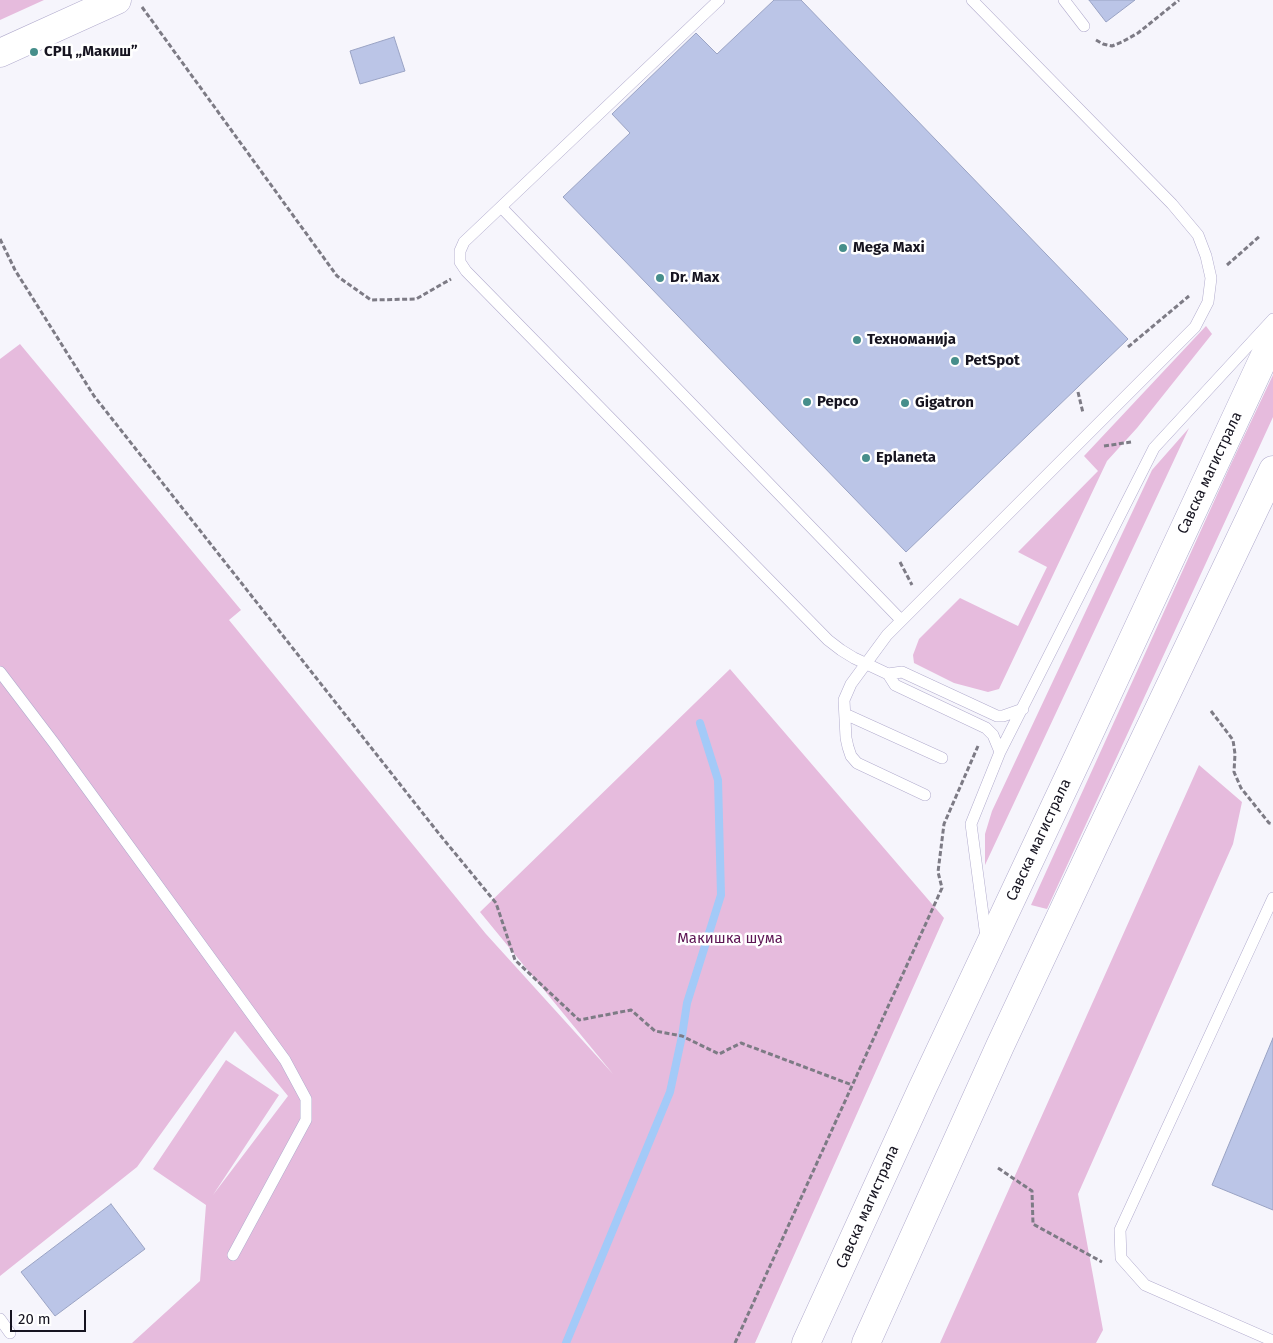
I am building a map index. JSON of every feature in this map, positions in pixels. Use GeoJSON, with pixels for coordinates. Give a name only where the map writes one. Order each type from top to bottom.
{"type":"FeatureCollection","features":[{"type":"Feature","properties":{"kind":"main road"},"geometry":{"type":"LineString","coordinates":[[0,53],[117,0]]}},
{"type":"Feature","properties":{"kind":"main road","name":"Савска магистрала"},"geometry":{"type":"LineString","coordinates":[[806,1343],[922,1089],[1273,338]]}},
{"type":"Feature","properties":{"kind":"main road"},"geometry":{"type":"LineString","coordinates":[[866,1343],[1097,839],[1273,470]]}},
{"type":"Feature","properties":{"kind":"lane"},"geometry":{"type":"LineString","coordinates":[[719,0],[464,242],[460,251],[460,262],[466,271],[828,640],[854,658],[888,674],[902,672],[997,716],[1003,716],[1023,709]]}},
{"type":"Feature","properties":{"kind":"lane"},"geometry":{"type":"LineString","coordinates":[[925,795],[857,763],[851,756],[848,747],[844,700],[851,684],[886,635],[1195,328],[1208,302],[1211,278],[1206,256],[1198,235],[1172,204],[972,0]]}},
{"type":"Feature","properties":{"kind":"lane"},"geometry":{"type":"LineString","coordinates":[[1064,0],[1084,26]]}},
{"type":"Feature","properties":{"kind":"lane"},"geometry":{"type":"LineString","coordinates":[[501,207],[901,620]]}},
{"type":"Feature","properties":{"kind":"lane"},"geometry":{"type":"LineString","coordinates":[[988,947],[971,824],[1000,752],[1154,448],[1273,319]]}},
{"type":"Feature","properties":{"kind":"lane"},"geometry":{"type":"LineString","coordinates":[[0,672],[285,1060],[306,1099],[306,1120],[233,1255]]}},
{"type":"Feature","properties":{"kind":"lane"},"geometry":{"type":"LineString","coordinates":[[888,674],[895,685],[986,728],[992,735],[1000,752]]}},
{"type":"Feature","properties":{"kind":"lane"},"geometry":{"type":"LineString","coordinates":[[844,714],[942,758]]}},
{"type":"Feature","properties":{"kind":"lane"},"geometry":{"type":"LineString","coordinates":[[1273,898],[1120,1230],[1121,1258],[1144,1285],[1273,1341]]}},
{"type":"Feature","properties":{"kind":"lane"},"geometry":{"type":"LineString","coordinates":[[0,1319],[10,1332]]}},
{"type":"Feature","properties":{"kind":"path"},"geometry":{"type":"LineString","coordinates":[[138,0],[337,276],[371,300],[416,299],[466,271]]}},
{"type":"Feature","properties":{"kind":"path"},"geometry":{"type":"LineString","coordinates":[[1084,26],[1095,40],[1112,46],[1138,33],[1179,0]]}},
{"type":"Feature","properties":{"kind":"path"},"geometry":{"type":"LineString","coordinates":[[0,239],[15,270],[94,396],[440,835],[496,903],[515,960],[579,1020],[631,1010],[655,1031],[682,1036],[719,1054],[741,1043],[852,1085]]}},
{"type":"Feature","properties":{"kind":"path"},"geometry":{"type":"LineString","coordinates":[[1078,392],[1083,414]]}},
{"type":"Feature","properties":{"kind":"path"},"geometry":{"type":"LineString","coordinates":[[1102,446],[1130,442]]}},
{"type":"Feature","properties":{"kind":"path"},"geometry":{"type":"LineString","coordinates":[[900,562],[912,586]]}},
{"type":"Feature","properties":{"kind":"path"},"geometry":{"type":"LineString","coordinates":[[1211,711],[1233,740],[1235,754],[1234,772],[1241,788],[1269,823],[1273,824]]}},
{"type":"Feature","properties":{"kind":"path"},"geometry":{"type":"LineString","coordinates":[[735,1343],[942,888]]}},
{"type":"Feature","properties":{"kind":"path"},"geometry":{"type":"LineString","coordinates":[[998,1168],[1032,1190],[1034,1224],[1144,1285]]}},
{"type":"Feature","properties":{"kind":"green space"},"geometry":{"type":"Polygon","coordinates":[[[0,0],[44,0],[0,20],[0,0]]]}},
{"type":"Feature","properties":{"kind":"green space"},"geometry":{"type":"Polygon","coordinates":[[[1206,326],[1212,334],[1137,428],[1107,461],[999,689],[988,692],[954,683],[914,663],[913,655],[919,639],[960,598],[1018,626],[1047,567],[1018,552],[1098,471],[1084,456],[1206,326]]]}},
{"type":"Feature","properties":{"kind":"green space","name":"Макишка шума"},"geometry":{"type":"Polygon","coordinates":[[[20,344],[241,610],[229,620],[486,934],[613,1074],[480,912],[730,669],[944,918],[755,1343],[132,1343],[200,1281],[206,1205],[153,1169],[226,1060],[279,1095],[213,1195],[288,1096],[235,1031],[137,1167],[0,1276],[0,359],[20,344]]]}},
{"type":"Feature","properties":{"kind":"green space"},"geometry":{"type":"Polygon","coordinates":[[[1273,375],[1273,417],[1047,909],[1031,905],[1231,464],[1273,375]]]}},
{"type":"Feature","properties":{"kind":"green space"},"geometry":{"type":"Polygon","coordinates":[[[1189,428],[985,865],[985,834],[992,811],[1152,470],[1189,428]]]}},
{"type":"Feature","properties":{"kind":"green space"},"geometry":{"type":"Polygon","coordinates":[[[1199,765],[1242,802],[1233,844],[1078,1194],[1103,1330],[1096,1343],[940,1343],[1199,765]]]}},
{"type":"Feature","properties":{"kind":"building"},"geometry":{"type":"Polygon","coordinates":[[[774,0],[801,0],[1128,339],[906,552],[563,197],[630,133],[612,114],[696,33],[717,54],[774,0]]]}},
{"type":"Feature","properties":{"kind":"building"},"geometry":{"type":"Polygon","coordinates":[[[1089,0],[1135,0],[1106,22],[1089,0]]]}},
{"type":"Feature","properties":{"kind":"building"},"geometry":{"type":"Polygon","coordinates":[[[394,37],[405,71],[360,84],[350,51],[394,37]]]}},
{"type":"Feature","properties":{"kind":"building"},"geometry":{"type":"Polygon","coordinates":[[[1273,1038],[1273,1210],[1212,1185],[1273,1038]]]}},
{"type":"Feature","properties":{"kind":"building"},"geometry":{"type":"Polygon","coordinates":[[[111,1204],[145,1249],[55,1316],[21,1272],[111,1204]]]}},
{"type":"Feature","properties":{"kind":"waterway"},"geometry":{"type":"LineString","coordinates":[[566,1343],[670,1092],[687,1003],[721,895],[718,780],[700,723]]}},
{"type":"Feature","properties":{"kind":"place","name":"СРЦ „Макиш”"},"geometry":{"type":"Point","coordinates":[34,52]}},
{"type":"Feature","properties":{"kind":"place","name":"Mega Maxi"},"geometry":{"type":"Point","coordinates":[843,248]}},
{"type":"Feature","properties":{"kind":"place","name":"Dr. Max"},"geometry":{"type":"Point","coordinates":[660,278]}},
{"type":"Feature","properties":{"kind":"place","name":"Техноманија"},"geometry":{"type":"Point","coordinates":[857,340]}},
{"type":"Feature","properties":{"kind":"place","name":"PetSpot"},"geometry":{"type":"Point","coordinates":[955,361]}},
{"type":"Feature","properties":{"kind":"place","name":"Pepco"},"geometry":{"type":"Point","coordinates":[807,402]}},
{"type":"Feature","properties":{"kind":"place","name":"Gigatron"},"geometry":{"type":"Point","coordinates":[905,403]}},
{"type":"Feature","properties":{"kind":"place","name":"Eplaneta"},"geometry":{"type":"Point","coordinates":[866,458]}}]}
